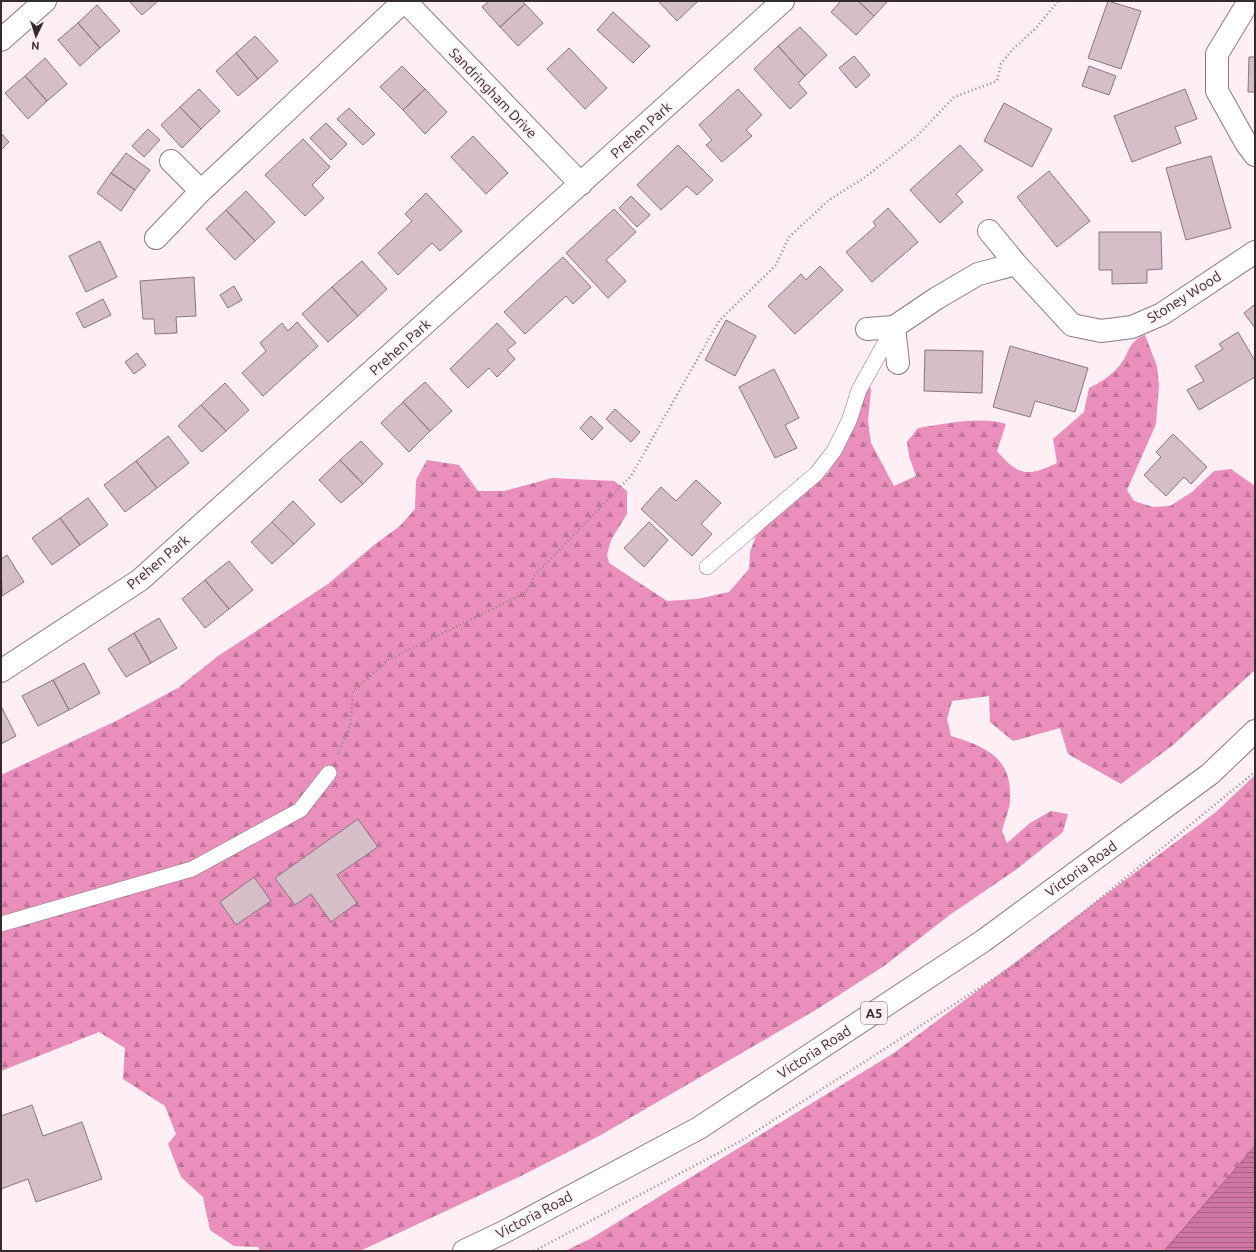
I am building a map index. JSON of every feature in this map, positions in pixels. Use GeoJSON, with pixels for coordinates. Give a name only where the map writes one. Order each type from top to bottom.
{"type":"FeatureCollection","features":[{"type":"Feature","properties":{"kind":"main road"},"geometry":{"type":"LineString","coordinates":[[1,40],[45,1]]}},
{"type":"Feature","properties":{"kind":"main road"},"geometry":{"type":"LineString","coordinates":[[156,238],[201,192],[405,1]]}},
{"type":"Feature","properties":{"kind":"main road","name":"Sandringham Drive"},"geometry":{"type":"LineString","coordinates":[[405,1],[581,184]]}},
{"type":"Feature","properties":{"kind":"main road","name":"Prehen Park"},"geometry":{"type":"LineString","coordinates":[[1,671],[140,580],[783,1]]}},
{"type":"Feature","properties":{"kind":"main road"},"geometry":{"type":"LineString","coordinates":[[1249,1],[1217,54],[1217,91],[1246,143],[1255,155]]}},
{"type":"Feature","properties":{"kind":"main road"},"geometry":{"type":"LineString","coordinates":[[171,161],[201,192]]}},
{"type":"Feature","properties":{"kind":"main road","name":"Stoney Wood"},"geometry":{"type":"LineString","coordinates":[[989,230],[1016,264],[1072,325],[1101,331],[1132,327],[1162,314],[1255,252]]}},
{"type":"Feature","properties":{"kind":"main road"},"geometry":{"type":"LineString","coordinates":[[867,329],[894,327],[937,298],[978,274],[1016,264]]}},
{"type":"Feature","properties":{"kind":"main road"},"geometry":{"type":"LineString","coordinates":[[894,327],[898,363]]}},
{"type":"Feature","properties":{"kind":"main road","name":"Victoria Road"},"geometry":{"type":"LineString","coordinates":[[464,1251],[504,1232],[698,1128],[930,976],[983,941],[1210,774],[1255,731]]}},
{"type":"Feature","properties":{"kind":"lane"},"geometry":{"type":"LineString","coordinates":[[707,567],[817,473],[834,451],[848,421],[859,390],[894,327]]}},
{"type":"Feature","properties":{"kind":"lane"},"geometry":{"type":"LineString","coordinates":[[1,924],[192,869],[300,810],[329,773]]}},
{"type":"Feature","properties":{"kind":"path"},"geometry":{"type":"LineString","coordinates":[[329,773],[350,726],[352,692],[388,660],[525,593],[536,574],[631,476],[719,321],[776,265],[789,237],[829,200],[864,178],[917,136],[954,97],[997,81],[1001,64],[1012,50],[1036,28],[1058,1]]}},
{"type":"Feature","properties":{"kind":"path"},"geometry":{"type":"LineString","coordinates":[[534,1251],[741,1141],[1031,955],[1255,772]]}},
{"type":"Feature","properties":{"kind":"green space"},"geometry":{"type":"Polygon","coordinates":[[[1145,335],[1157,366],[1159,385],[1156,424],[1127,490],[1134,501],[1153,507],[1170,506],[1192,492],[1214,471],[1231,469],[1255,486],[1255,670],[1173,745],[1121,784],[1068,754],[1060,728],[1013,741],[990,722],[989,696],[952,701],[947,719],[951,736],[987,750],[996,757],[1007,775],[1010,787],[1010,802],[1002,831],[1007,843],[1030,823],[1051,811],[1068,814],[1063,832],[1017,869],[951,914],[884,966],[819,1008],[599,1136],[521,1176],[360,1251],[260,1251],[258,1247],[234,1246],[210,1230],[203,1197],[181,1177],[168,1144],[176,1134],[165,1106],[123,1079],[125,1048],[99,1032],[1,1071],[1,775],[116,721],[178,688],[218,656],[328,584],[374,545],[400,526],[415,509],[416,480],[427,460],[459,465],[478,491],[504,491],[552,478],[614,481],[627,491],[627,514],[611,540],[607,555],[609,563],[667,601],[697,599],[729,592],[749,569],[750,552],[757,533],[829,472],[838,456],[867,376],[871,390],[868,421],[871,443],[894,486],[916,476],[909,456],[907,442],[918,428],[962,422],[985,421],[1006,424],[997,451],[1011,465],[1024,472],[1038,471],[1057,463],[1053,439],[1084,412],[1089,388],[1102,381],[1113,372],[1123,361],[1132,344],[1145,335]]]}},
{"type":"Feature","properties":{"kind":"green space"},"geometry":{"type":"Polygon","coordinates":[[[1255,775],[1255,1146],[1164,1251],[565,1251],[590,1239],[894,1053],[1216,812],[1255,775]]]}},
{"type":"Feature","properties":{"kind":"shaded area"},"geometry":{"type":"Polygon","coordinates":[[[1255,1146],[1255,1251],[1164,1251],[1255,1146]]]}},
{"type":"Feature","properties":{"kind":"building"},"geometry":{"type":"Polygon","coordinates":[[[129,1],[158,1],[142,15],[129,1]]]}},
{"type":"Feature","properties":{"kind":"building"},"geometry":{"type":"Polygon","coordinates":[[[489,1],[522,1],[525,4],[500,27],[482,7],[489,1]]]}},
{"type":"Feature","properties":{"kind":"building"},"geometry":{"type":"Polygon","coordinates":[[[658,1],[698,1],[677,21],[658,1]]]}},
{"type":"Feature","properties":{"kind":"building"},"geometry":{"type":"Polygon","coordinates":[[[841,1],[858,1],[874,16],[856,35],[831,12],[841,1]]]}},
{"type":"Feature","properties":{"kind":"building"},"geometry":{"type":"Polygon","coordinates":[[[858,1],[888,1],[874,16],[858,1]]]}},
{"type":"Feature","properties":{"kind":"building"},"geometry":{"type":"Polygon","coordinates":[[[1108,1],[1141,11],[1121,69],[1088,58],[1108,1]]]}},
{"type":"Feature","properties":{"kind":"building"},"geometry":{"type":"Polygon","coordinates":[[[525,4],[543,23],[518,46],[500,27],[525,4]]]}},
{"type":"Feature","properties":{"kind":"building"},"geometry":{"type":"Polygon","coordinates":[[[97,5],[120,31],[100,48],[78,23],[97,5]]]}},
{"type":"Feature","properties":{"kind":"building"},"geometry":{"type":"Polygon","coordinates":[[[613,12],[650,46],[633,63],[597,30],[613,12]]]}},
{"type":"Feature","properties":{"kind":"building"},"geometry":{"type":"Polygon","coordinates":[[[78,23],[100,48],[80,66],[58,40],[78,23]]]}},
{"type":"Feature","properties":{"kind":"building"},"geometry":{"type":"Polygon","coordinates":[[[800,27],[827,55],[805,76],[778,46],[800,27]]]}},
{"type":"Feature","properties":{"kind":"building"},"geometry":{"type":"Polygon","coordinates":[[[255,36],[278,61],[258,79],[236,53],[255,36]]]}},
{"type":"Feature","properties":{"kind":"building"},"geometry":{"type":"Polygon","coordinates":[[[778,46],[805,76],[798,83],[807,93],[790,109],[754,69],[778,46]]]}},
{"type":"Feature","properties":{"kind":"building"},"geometry":{"type":"Polygon","coordinates":[[[569,48],[607,88],[585,109],[547,69],[569,48]]]}},
{"type":"Feature","properties":{"kind":"building"},"geometry":{"type":"Polygon","coordinates":[[[236,53],[258,79],[238,96],[216,71],[236,53]]]}},
{"type":"Feature","properties":{"kind":"building"},"geometry":{"type":"Polygon","coordinates":[[[854,56],[870,75],[856,88],[839,68],[854,56]]]}},
{"type":"Feature","properties":{"kind":"building"},"geometry":{"type":"Polygon","coordinates":[[[1249,57],[1255,57],[1255,92],[1248,92],[1249,57]]]}},
{"type":"Feature","properties":{"kind":"building"},"geometry":{"type":"Polygon","coordinates":[[[45,58],[67,84],[47,101],[25,76],[45,58]]]}},
{"type":"Feature","properties":{"kind":"building"},"geometry":{"type":"Polygon","coordinates":[[[402,66],[425,89],[403,110],[380,87],[402,66]]]}},
{"type":"Feature","properties":{"kind":"building"},"geometry":{"type":"Polygon","coordinates":[[[1089,66],[1116,76],[1109,95],[1082,86],[1089,66]]]}},
{"type":"Feature","properties":{"kind":"building"},"geometry":{"type":"Polygon","coordinates":[[[25,76],[47,101],[28,119],[5,93],[25,76]]]}},
{"type":"Feature","properties":{"kind":"building"},"geometry":{"type":"Polygon","coordinates":[[[199,89],[220,111],[201,129],[180,107],[199,89]]]}},
{"type":"Feature","properties":{"kind":"building"},"geometry":{"type":"Polygon","coordinates":[[[425,89],[447,112],[425,134],[403,110],[425,89]]]}},
{"type":"Feature","properties":{"kind":"building"},"geometry":{"type":"Polygon","coordinates":[[[738,89],[762,115],[746,130],[752,136],[722,162],[706,145],[712,140],[699,125],[738,89]]]}},
{"type":"Feature","properties":{"kind":"building"},"geometry":{"type":"Polygon","coordinates":[[[1185,89],[1197,119],[1175,127],[1181,143],[1132,162],[1114,116],[1185,89]]]}},
{"type":"Feature","properties":{"kind":"building"},"geometry":{"type":"Polygon","coordinates":[[[1004,103],[1052,129],[1032,167],[984,141],[1004,103]]]}},
{"type":"Feature","properties":{"kind":"building"},"geometry":{"type":"Polygon","coordinates":[[[180,107],[201,129],[182,148],[161,125],[180,107]]]}},
{"type":"Feature","properties":{"kind":"building"},"geometry":{"type":"Polygon","coordinates":[[[349,108],[375,134],[363,145],[337,119],[349,108]]]}},
{"type":"Feature","properties":{"kind":"building"},"geometry":{"type":"Polygon","coordinates":[[[326,123],[347,144],[331,160],[310,138],[326,123]]]}},
{"type":"Feature","properties":{"kind":"building"},"geometry":{"type":"Polygon","coordinates":[[[148,129],[160,140],[144,157],[132,146],[148,129]]]}},
{"type":"Feature","properties":{"kind":"building"},"geometry":{"type":"Polygon","coordinates":[[[1,133],[9,142],[1,150],[1,133]]]}},
{"type":"Feature","properties":{"kind":"building"},"geometry":{"type":"Polygon","coordinates":[[[473,136],[508,173],[486,194],[451,157],[473,136]]]}},
{"type":"Feature","properties":{"kind":"building"},"geometry":{"type":"Polygon","coordinates":[[[303,139],[330,167],[312,185],[324,198],[305,216],[265,175],[303,139]]]}},
{"type":"Feature","properties":{"kind":"building"},"geometry":{"type":"Polygon","coordinates":[[[678,145],[713,180],[697,195],[687,186],[661,210],[637,185],[678,145]]]}},
{"type":"Feature","properties":{"kind":"building"},"geometry":{"type":"Polygon","coordinates":[[[960,145],[983,170],[956,194],[963,202],[940,223],[910,190],[960,145]]]}},
{"type":"Feature","properties":{"kind":"building"},"geometry":{"type":"Polygon","coordinates":[[[126,153],[150,170],[135,190],[111,173],[126,153]]]}},
{"type":"Feature","properties":{"kind":"building"},"geometry":{"type":"Polygon","coordinates":[[[1211,156],[1231,228],[1186,240],[1166,168],[1211,156]]]}},
{"type":"Feature","properties":{"kind":"building"},"geometry":{"type":"Polygon","coordinates":[[[1049,171],[1090,221],[1057,247],[1017,197],[1049,171]]]}},
{"type":"Feature","properties":{"kind":"building"},"geometry":{"type":"Polygon","coordinates":[[[111,173],[135,190],[121,211],[97,193],[111,173]]]}},
{"type":"Feature","properties":{"kind":"building"},"geometry":{"type":"Polygon","coordinates":[[[246,191],[275,222],[255,241],[226,210],[246,191]]]}},
{"type":"Feature","properties":{"kind":"building"},"geometry":{"type":"Polygon","coordinates":[[[426,193],[462,231],[440,251],[432,243],[398,275],[378,253],[412,221],[405,214],[426,193]]]}},
{"type":"Feature","properties":{"kind":"building"},"geometry":{"type":"Polygon","coordinates":[[[631,196],[650,215],[637,227],[619,208],[631,196]]]}},
{"type":"Feature","properties":{"kind":"building"},"geometry":{"type":"Polygon","coordinates":[[[888,208],[918,242],[872,282],[846,252],[876,226],[873,222],[888,208]]]}},
{"type":"Feature","properties":{"kind":"building"},"geometry":{"type":"Polygon","coordinates":[[[614,209],[636,232],[606,260],[626,281],[608,298],[566,253],[614,209]]]}},
{"type":"Feature","properties":{"kind":"building"},"geometry":{"type":"Polygon","coordinates":[[[226,210],[255,241],[235,260],[206,229],[226,210]]]}},
{"type":"Feature","properties":{"kind":"building"},"geometry":{"type":"Polygon","coordinates":[[[1099,232],[1161,232],[1162,269],[1147,270],[1147,283],[1112,284],[1112,270],[1099,270],[1099,232]]]}},
{"type":"Feature","properties":{"kind":"building"},"geometry":{"type":"Polygon","coordinates":[[[100,241],[117,277],[86,292],[69,256],[100,241]]]}},
{"type":"Feature","properties":{"kind":"building"},"geometry":{"type":"Polygon","coordinates":[[[563,257],[591,287],[573,304],[566,296],[525,334],[504,312],[563,257]]]}},
{"type":"Feature","properties":{"kind":"building"},"geometry":{"type":"Polygon","coordinates":[[[362,261],[387,289],[358,316],[332,287],[362,261]]]}},
{"type":"Feature","properties":{"kind":"building"},"geometry":{"type":"Polygon","coordinates":[[[820,266],[843,290],[795,334],[768,306],[801,274],[806,280],[820,266]]]}},
{"type":"Feature","properties":{"kind":"building"},"geometry":{"type":"Polygon","coordinates":[[[194,277],[196,316],[176,317],[177,333],[155,334],[154,319],[143,319],[140,281],[194,277]]]}},
{"type":"Feature","properties":{"kind":"building"},"geometry":{"type":"Polygon","coordinates":[[[234,286],[242,300],[228,308],[220,295],[234,286]]]}},
{"type":"Feature","properties":{"kind":"building"},"geometry":{"type":"Polygon","coordinates":[[[332,287],[358,316],[328,342],[302,314],[332,287]]]}},
{"type":"Feature","properties":{"kind":"building"},"geometry":{"type":"Polygon","coordinates":[[[103,299],[111,315],[84,328],[76,313],[103,299]]]}},
{"type":"Feature","properties":{"kind":"building"},"geometry":{"type":"Polygon","coordinates":[[[1255,304],[1255,328],[1244,313],[1255,304]]]}},
{"type":"Feature","properties":{"kind":"building"},"geometry":{"type":"Polygon","coordinates":[[[726,320],[756,336],[735,376],[705,360],[726,320]]]}},
{"type":"Feature","properties":{"kind":"building"},"geometry":{"type":"Polygon","coordinates":[[[297,322],[318,346],[263,396],[242,373],[266,351],[260,343],[282,323],[288,331],[297,322]]]}},
{"type":"Feature","properties":{"kind":"building"},"geometry":{"type":"Polygon","coordinates":[[[497,323],[516,343],[507,350],[515,359],[497,377],[489,368],[468,388],[450,369],[497,323]]]}},
{"type":"Feature","properties":{"kind":"building"},"geometry":{"type":"Polygon","coordinates":[[[1238,332],[1255,361],[1255,377],[1199,410],[1187,390],[1204,381],[1195,366],[1223,349],[1219,344],[1238,332]]]}},
{"type":"Feature","properties":{"kind":"building"},"geometry":{"type":"Polygon","coordinates":[[[1010,346],[1088,368],[1075,412],[1035,401],[1030,417],[993,407],[1010,346]]]}},
{"type":"Feature","properties":{"kind":"building"},"geometry":{"type":"Polygon","coordinates":[[[925,350],[983,351],[982,393],[924,391],[925,350]]]}},
{"type":"Feature","properties":{"kind":"building"},"geometry":{"type":"Polygon","coordinates":[[[137,353],[146,365],[134,374],[125,362],[137,353]]]}},
{"type":"Feature","properties":{"kind":"building"},"geometry":{"type":"Polygon","coordinates":[[[774,369],[799,418],[785,425],[797,448],[775,458],[739,387],[774,369]]]}},
{"type":"Feature","properties":{"kind":"building"},"geometry":{"type":"Polygon","coordinates":[[[425,382],[452,411],[430,431],[403,402],[425,382]]]}},
{"type":"Feature","properties":{"kind":"building"},"geometry":{"type":"Polygon","coordinates":[[[225,383],[249,410],[226,431],[201,405],[225,383]]]}},
{"type":"Feature","properties":{"kind":"building"},"geometry":{"type":"Polygon","coordinates":[[[403,402],[430,431],[409,452],[381,423],[403,402]]]}},
{"type":"Feature","properties":{"kind":"building"},"geometry":{"type":"Polygon","coordinates":[[[201,405],[226,431],[202,452],[178,426],[201,405]]]}},
{"type":"Feature","properties":{"kind":"building"},"geometry":{"type":"Polygon","coordinates":[[[615,409],[640,432],[631,442],[606,419],[615,409]]]}},
{"type":"Feature","properties":{"kind":"building"},"geometry":{"type":"Polygon","coordinates":[[[591,416],[603,428],[592,440],[580,428],[591,416]]]}},
{"type":"Feature","properties":{"kind":"building"},"geometry":{"type":"Polygon","coordinates":[[[1173,434],[1207,467],[1191,484],[1184,477],[1166,496],[1144,475],[1161,457],[1156,452],[1173,434]]]}},
{"type":"Feature","properties":{"kind":"building"},"geometry":{"type":"Polygon","coordinates":[[[168,436],[189,463],[157,488],[136,461],[168,436]]]}},
{"type":"Feature","properties":{"kind":"building"},"geometry":{"type":"Polygon","coordinates":[[[361,441],[383,464],[363,484],[340,460],[361,441]]]}},
{"type":"Feature","properties":{"kind":"building"},"geometry":{"type":"Polygon","coordinates":[[[340,460],[363,484],[341,503],[319,480],[340,460]]]}},
{"type":"Feature","properties":{"kind":"building"},"geometry":{"type":"Polygon","coordinates":[[[136,461],[157,488],[125,512],[104,485],[136,461]]]}},
{"type":"Feature","properties":{"kind":"building"},"geometry":{"type":"Polygon","coordinates":[[[696,480],[721,503],[701,524],[712,534],[692,556],[641,509],[661,487],[676,501],[696,480]]]}},
{"type":"Feature","properties":{"kind":"building"},"geometry":{"type":"Polygon","coordinates":[[[88,498],[108,525],[80,545],[60,518],[88,498]]]}},
{"type":"Feature","properties":{"kind":"building"},"geometry":{"type":"Polygon","coordinates":[[[293,501],[315,524],[294,544],[272,522],[293,501]]]}},
{"type":"Feature","properties":{"kind":"building"},"geometry":{"type":"Polygon","coordinates":[[[60,518],[80,545],[52,565],[32,538],[60,518]]]}},
{"type":"Feature","properties":{"kind":"building"},"geometry":{"type":"Polygon","coordinates":[[[272,522],[294,544],[272,564],[251,542],[272,522]]]}},
{"type":"Feature","properties":{"kind":"building"},"geometry":{"type":"Polygon","coordinates":[[[649,522],[668,540],[644,567],[624,548],[649,522]]]}},
{"type":"Feature","properties":{"kind":"building"},"geometry":{"type":"Polygon","coordinates":[[[7,555],[24,582],[2,596],[1,559],[7,555]]]}},
{"type":"Feature","properties":{"kind":"building"},"geometry":{"type":"Polygon","coordinates":[[[229,561],[253,590],[229,609],[205,580],[229,561]]]}},
{"type":"Feature","properties":{"kind":"building"},"geometry":{"type":"Polygon","coordinates":[[[205,580],[229,609],[205,628],[182,599],[205,580]]]}},
{"type":"Feature","properties":{"kind":"building"},"geometry":{"type":"Polygon","coordinates":[[[159,618],[177,648],[151,663],[134,633],[159,618]]]}},
{"type":"Feature","properties":{"kind":"building"},"geometry":{"type":"Polygon","coordinates":[[[134,633],[151,663],[126,677],[108,649],[134,633]]]}},
{"type":"Feature","properties":{"kind":"building"},"geometry":{"type":"Polygon","coordinates":[[[84,663],[100,693],[69,710],[53,680],[84,663]]]}},
{"type":"Feature","properties":{"kind":"building"},"geometry":{"type":"Polygon","coordinates":[[[53,680],[69,710],[38,726],[22,696],[53,680]]]}},
{"type":"Feature","properties":{"kind":"building"},"geometry":{"type":"Polygon","coordinates":[[[1,706],[16,736],[1,744],[1,706]]]}},
{"type":"Feature","properties":{"kind":"building"},"geometry":{"type":"Polygon","coordinates":[[[358,819],[378,847],[337,875],[357,903],[331,922],[311,894],[295,905],[275,878],[358,819]]]}},
{"type":"Feature","properties":{"kind":"building"},"geometry":{"type":"Polygon","coordinates":[[[254,877],[271,901],[236,925],[220,902],[254,877]]]}},
{"type":"Feature","properties":{"kind":"building"},"geometry":{"type":"Polygon","coordinates":[[[32,1105],[43,1136],[82,1122],[102,1179],[36,1202],[28,1179],[1,1189],[1,1116],[32,1105]]]}}]}
